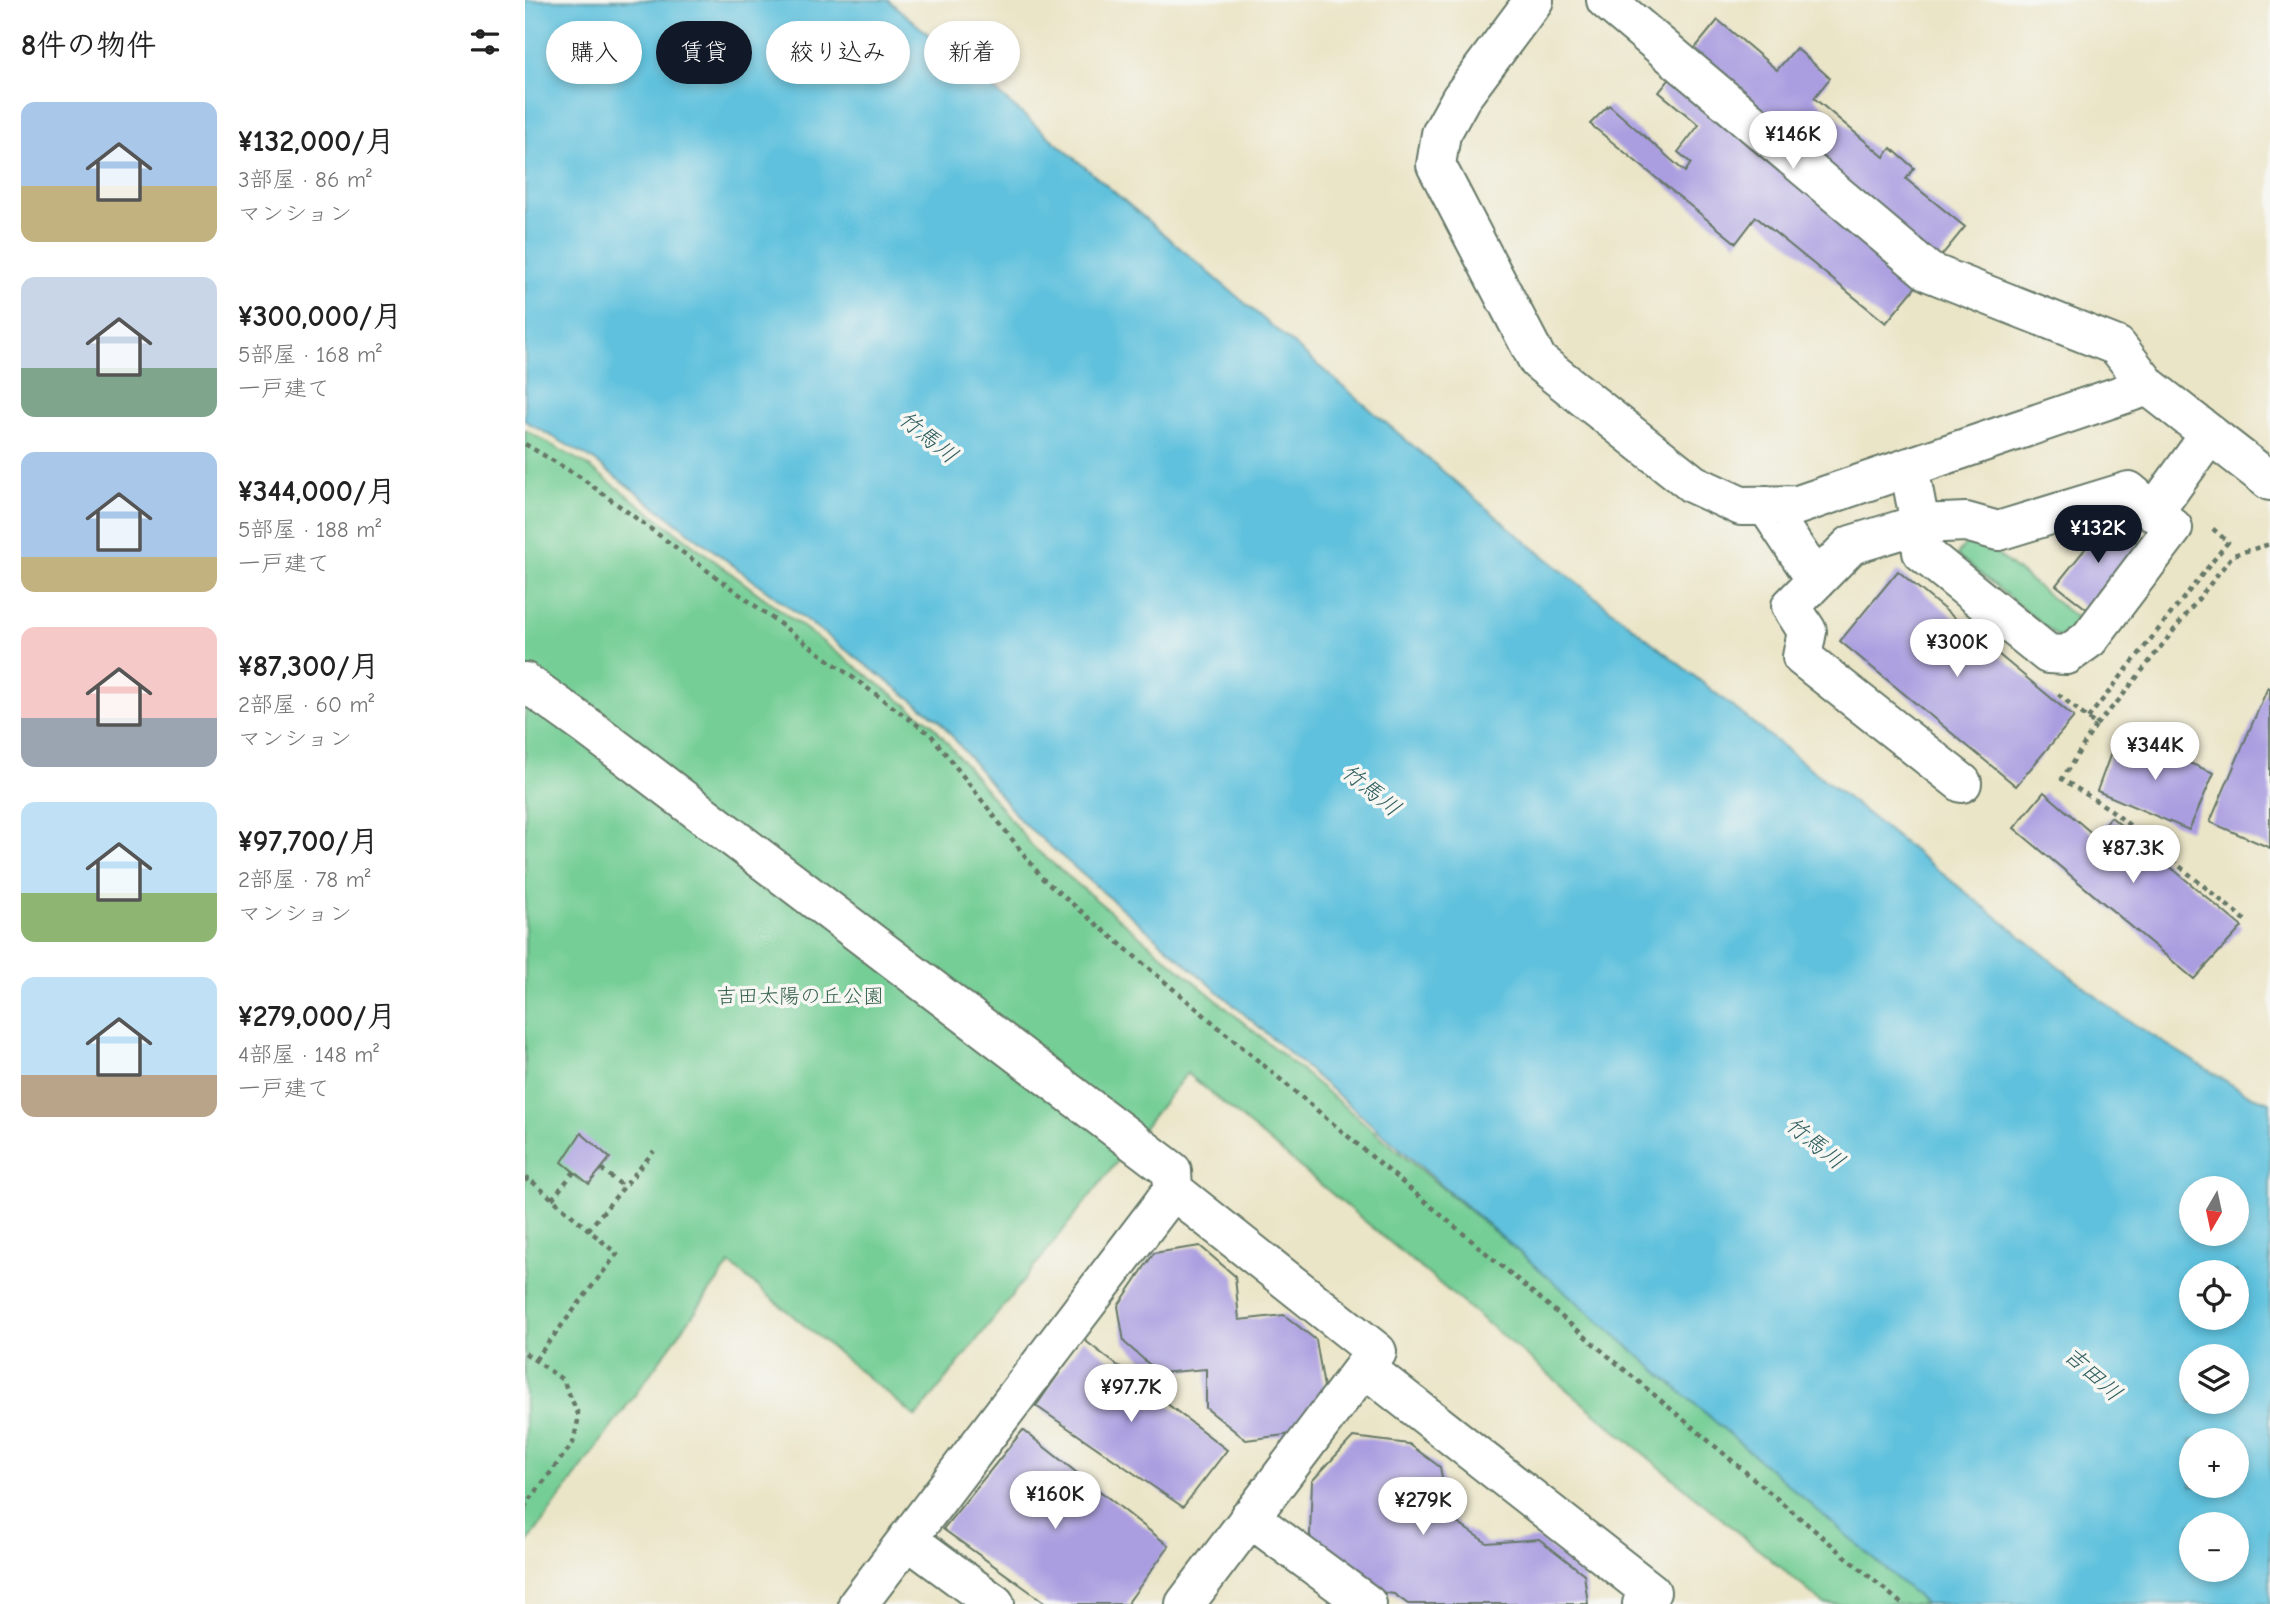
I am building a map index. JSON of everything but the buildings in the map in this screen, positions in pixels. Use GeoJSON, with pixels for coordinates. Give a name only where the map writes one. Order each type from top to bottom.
{"type":"FeatureCollection","features":[{"type":"Feature","properties":{"kind":"lane"},"geometry":{"type":"LineString","coordinates":[[1534,0],[1461,98],[1441,134],[1436,165],[1538,361],[1693,484],[1753,505],[1798,505],[2148,386]]}},
{"type":"Feature","properties":{"kind":"lane"},"geometry":{"type":"LineString","coordinates":[[1606,0],[1929,272],[2117,346],[2148,386],[2270,481]]}},
{"type":"Feature","properties":{"kind":"lane"},"geometry":{"type":"LineString","coordinates":[[2154,512],[2210,434]]}},
{"type":"Feature","properties":{"kind":"lane"},"geometry":{"type":"LineString","coordinates":[[1909,467],[1920,524],[1922,552],[2048,654],[2067,655],[2089,639],[2173,528],[2129,491],[1998,531],[1966,522],[1920,524],[1851,545],[1791,606],[1807,631],[1802,657],[1962,783]]}},
{"type":"Feature","properties":{"kind":"lane"},"geometry":{"type":"LineString","coordinates":[[1753,505],[1816,580]]}},
{"type":"Feature","properties":{"kind":"lane"},"geometry":{"type":"LineString","coordinates":[[525,682],[600,736],[1172,1171],[1173,1190],[858,1604]]}},
{"type":"Feature","properties":{"kind":"lane"},"geometry":{"type":"LineString","coordinates":[[1173,1190],[1377,1352],[1185,1604]]}},
{"type":"Feature","properties":{"kind":"lane"},"geometry":{"type":"LineString","coordinates":[[1364,1367],[1651,1592],[1642,1604]]}},
{"type":"Feature","properties":{"kind":"lane"},"geometry":{"type":"LineString","coordinates":[[1249,1517],[1367,1604]]}},
{"type":"Feature","properties":{"kind":"lane"},"geometry":{"type":"LineString","coordinates":[[908,1539],[995,1604]]}},
{"type":"Feature","properties":{"kind":"path"},"geometry":{"type":"LineString","coordinates":[[525,444],[580,477],[931,735],[1043,879],[1902,1604]]}},
{"type":"Feature","properties":{"kind":"path"},"geometry":{"type":"LineString","coordinates":[[2245,920],[2111,810],[2062,779],[2097,725],[2233,555],[2270,544]]}},
{"type":"Feature","properties":{"kind":"path"},"geometry":{"type":"LineString","coordinates":[[2056,692],[2097,725]]}},
{"type":"Feature","properties":{"kind":"path"},"geometry":{"type":"LineString","coordinates":[[589,1230],[654,1151]]}},
{"type":"Feature","properties":{"kind":"path"},"geometry":{"type":"LineString","coordinates":[[601,1169],[624,1187]]}},
{"type":"Feature","properties":{"kind":"path"},"geometry":{"type":"LineString","coordinates":[[552,1199],[574,1172]]}},
{"type":"Feature","properties":{"kind":"path"},"geometry":{"type":"LineString","coordinates":[[525,1181],[527,1178],[617,1254],[535,1360]]}},
{"type":"Feature","properties":{"kind":"path"},"geometry":{"type":"LineString","coordinates":[[525,1353],[563,1380],[579,1416],[573,1443],[525,1506]]}},
{"type":"Feature","properties":{"kind":"green space","name":"吉田太陽の丘公園"},"geometry":{"type":"Polygon","coordinates":[[[525,430],[587,465],[932,724],[1033,847],[1941,1604],[1824,1604],[1187,1073],[916,1417],[730,1264],[525,1546],[525,430]]]}},
{"type":"Feature","properties":{"kind":"green space"},"geometry":{"type":"Polygon","coordinates":[[[1972,534],[2079,620],[2063,641],[1957,555],[1972,534]]]}},
{"type":"Feature","properties":{"kind":"water"},"geometry":{"type":"Polygon","coordinates":[[[525,0],[888,0],[924,31],[924,84],[987,84],[1531,546],[2121,1016],[2247,1094],[2270,1102],[2270,1604],[1926,1604],[1021,821],[939,720],[592,459],[525,421],[525,0]]]}},
{"type":"Feature","properties":{"kind":"water label","name":"竹馬川"},"geometry":{"type":"Point","coordinates":[928,437]}},
{"type":"Feature","properties":{"kind":"water label","name":"竹馬川"},"geometry":{"type":"Point","coordinates":[1371,790]}},
{"type":"Feature","properties":{"kind":"water label","name":"竹馬川"},"geometry":{"type":"Point","coordinates":[1815,1143]}},
{"type":"Feature","properties":{"kind":"water label","name":"吉田川"},"geometry":{"type":"Point","coordinates":[2093,1374]}}]}
